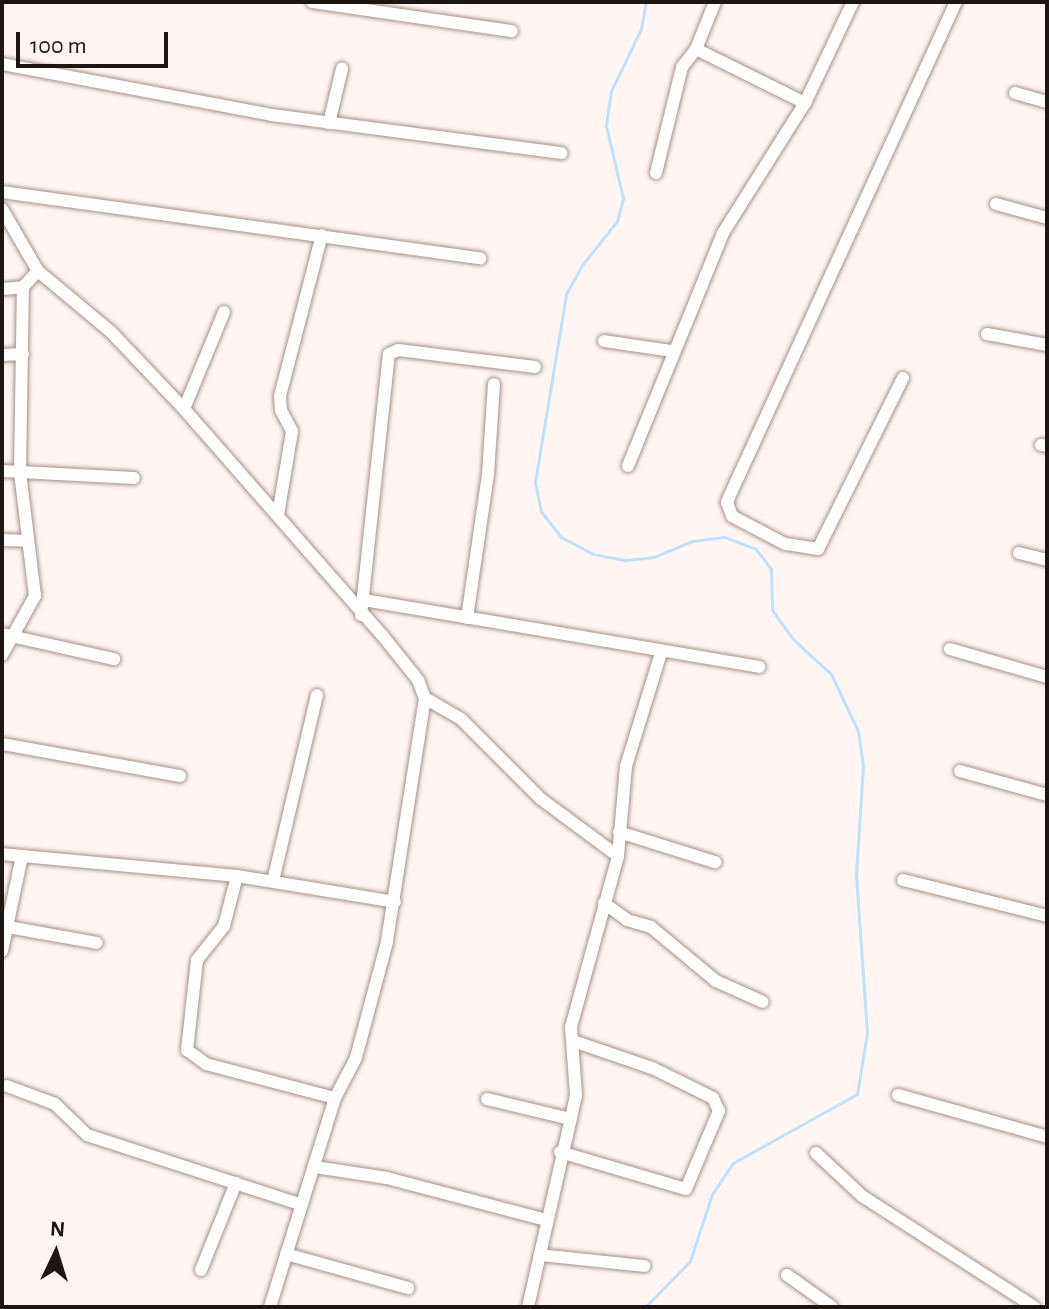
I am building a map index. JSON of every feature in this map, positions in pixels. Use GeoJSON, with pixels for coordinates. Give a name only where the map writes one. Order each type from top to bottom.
{"type":"FeatureCollection","features":[{"type":"Feature","properties":{"kind":"street"},"geometry":{"type":"LineString","coordinates":[[312,2],[512,31]]}},
{"type":"Feature","properties":{"kind":"street"},"geometry":{"type":"LineString","coordinates":[[656,173],[682,67],[696,49],[715,2]]}},
{"type":"Feature","properties":{"kind":"street"},"geometry":{"type":"LineString","coordinates":[[628,466],[671,351],[723,233],[805,103],[853,2]]}},
{"type":"Feature","properties":{"kind":"street"},"geometry":{"type":"LineString","coordinates":[[903,378],[818,549],[785,544],[732,516],[727,502],[956,2]]}},
{"type":"Feature","properties":{"kind":"street"},"geometry":{"type":"LineString","coordinates":[[696,49],[805,103]]}},
{"type":"Feature","properties":{"kind":"street"},"geometry":{"type":"LineString","coordinates":[[2,64],[329,123],[562,153]]}},
{"type":"Feature","properties":{"kind":"street"},"geometry":{"type":"LineString","coordinates":[[329,123],[342,69]]}},
{"type":"Feature","properties":{"kind":"street"},"geometry":{"type":"LineString","coordinates":[[1015,93],[1047,102]]}},
{"type":"Feature","properties":{"kind":"street"},"geometry":{"type":"LineString","coordinates":[[2,192],[480,258]]}},
{"type":"Feature","properties":{"kind":"street"},"geometry":{"type":"LineString","coordinates":[[996,204],[1047,218]]}},
{"type":"Feature","properties":{"kind":"street"},"geometry":{"type":"LineString","coordinates":[[2,209],[38,271],[111,332],[184,409],[418,680],[425,698],[395,902],[356,1058],[335,1098],[270,1307]]}},
{"type":"Feature","properties":{"kind":"street"},"geometry":{"type":"LineString","coordinates":[[278,515],[292,431],[281,410],[280,396],[322,235]]}},
{"type":"Feature","properties":{"kind":"street"},"geometry":{"type":"LineString","coordinates":[[2,289],[23,287],[38,271]]}},
{"type":"Feature","properties":{"kind":"street"},"geometry":{"type":"LineString","coordinates":[[2,655],[6,637],[35,596],[20,472],[23,287]]}},
{"type":"Feature","properties":{"kind":"street"},"geometry":{"type":"LineString","coordinates":[[184,409],[224,312]]}},
{"type":"Feature","properties":{"kind":"street"},"geometry":{"type":"LineString","coordinates":[[987,334],[1047,345]]}},
{"type":"Feature","properties":{"kind":"street"},"geometry":{"type":"LineString","coordinates":[[604,341],[671,351]]}},
{"type":"Feature","properties":{"kind":"street"},"geometry":{"type":"LineString","coordinates":[[361,615],[389,354],[398,350],[535,367]]}},
{"type":"Feature","properties":{"kind":"street"},"geometry":{"type":"LineString","coordinates":[[2,355],[23,354]]}},
{"type":"Feature","properties":{"kind":"street"},"geometry":{"type":"LineString","coordinates":[[467,618],[488,474],[494,384]]}},
{"type":"Feature","properties":{"kind":"street"},"geometry":{"type":"LineString","coordinates":[[2,471],[134,478]]}},
{"type":"Feature","properties":{"kind":"street"},"geometry":{"type":"LineString","coordinates":[[2,540],[27,541]]}},
{"type":"Feature","properties":{"kind":"street"},"geometry":{"type":"LineString","coordinates":[[1019,553],[1047,560]]}},
{"type":"Feature","properties":{"kind":"street"},"geometry":{"type":"LineString","coordinates":[[364,600],[759,667]]}},
{"type":"Feature","properties":{"kind":"street"},"geometry":{"type":"LineString","coordinates":[[6,637],[114,659]]}},
{"type":"Feature","properties":{"kind":"street"},"geometry":{"type":"LineString","coordinates":[[950,649],[1047,677]]}},
{"type":"Feature","properties":{"kind":"street"},"geometry":{"type":"LineString","coordinates":[[528,1307],[560,1152],[571,1119],[577,1075],[571,1027],[618,856],[626,766],[662,650]]}},
{"type":"Feature","properties":{"kind":"street"},"geometry":{"type":"LineString","coordinates":[[273,881],[317,695]]}},
{"type":"Feature","properties":{"kind":"street"},"geometry":{"type":"LineString","coordinates":[[425,698],[461,719],[541,799],[618,856]]}},
{"type":"Feature","properties":{"kind":"street"},"geometry":{"type":"LineString","coordinates":[[2,744],[180,776]]}},
{"type":"Feature","properties":{"kind":"street"},"geometry":{"type":"LineString","coordinates":[[960,771],[1047,795]]}},
{"type":"Feature","properties":{"kind":"street"},"geometry":{"type":"LineString","coordinates":[[619,832],[715,862]]}},
{"type":"Feature","properties":{"kind":"street"},"geometry":{"type":"LineString","coordinates":[[2,854],[237,876],[395,902]]}},
{"type":"Feature","properties":{"kind":"street"},"geometry":{"type":"LineString","coordinates":[[2,949],[22,856]]}},
{"type":"Feature","properties":{"kind":"street"},"geometry":{"type":"LineString","coordinates":[[237,876],[224,926],[197,960],[187,1050],[206,1064],[335,1098]]}},
{"type":"Feature","properties":{"kind":"street"},"geometry":{"type":"LineString","coordinates":[[903,880],[1047,916]]}},
{"type":"Feature","properties":{"kind":"street"},"geometry":{"type":"LineString","coordinates":[[604,903],[627,920],[651,927],[716,981],[763,1002]]}},
{"type":"Feature","properties":{"kind":"street"},"geometry":{"type":"LineString","coordinates":[[8,927],[97,943]]}},
{"type":"Feature","properties":{"kind":"street"},"geometry":{"type":"LineString","coordinates":[[560,1152],[686,1189],[719,1111],[713,1098],[664,1074],[573,1041]]}},
{"type":"Feature","properties":{"kind":"street"},"geometry":{"type":"LineString","coordinates":[[7,1086],[55,1104],[87,1135],[302,1205]]}},
{"type":"Feature","properties":{"kind":"street"},"geometry":{"type":"LineString","coordinates":[[898,1095],[1047,1137]]}},
{"type":"Feature","properties":{"kind":"street"},"geometry":{"type":"LineString","coordinates":[[487,1099],[571,1119]]}},
{"type":"Feature","properties":{"kind":"street"},"geometry":{"type":"LineString","coordinates":[[816,1153],[862,1196],[1034,1307]]}},
{"type":"Feature","properties":{"kind":"street"},"geometry":{"type":"LineString","coordinates":[[315,1167],[387,1178],[546,1220]]}},
{"type":"Feature","properties":{"kind":"street"},"geometry":{"type":"LineString","coordinates":[[201,1270],[236,1183]]}},
{"type":"Feature","properties":{"kind":"street"},"geometry":{"type":"LineString","coordinates":[[286,1254],[408,1288]]}},
{"type":"Feature","properties":{"kind":"street"},"geometry":{"type":"LineString","coordinates":[[540,1255],[644,1266]]}},
{"type":"Feature","properties":{"kind":"street"},"geometry":{"type":"LineString","coordinates":[[787,1275],[832,1307]]}},
{"type":"Feature","properties":{"kind":"waterway"},"geometry":{"type":"LineString","coordinates":[[645,1307],[690,1261],[712,1194],[733,1163],[857,1094],[867,1033],[856,874],[863,766],[858,731],[831,674],[793,639],[772,610],[771,569],[756,549],[724,537],[692,541],[654,557],[624,560],[593,554],[561,537],[541,511],[535,482],[566,294],[582,265],[617,221],[623,198],[606,126],[611,91],[641,29],[646,2]]}}]}
